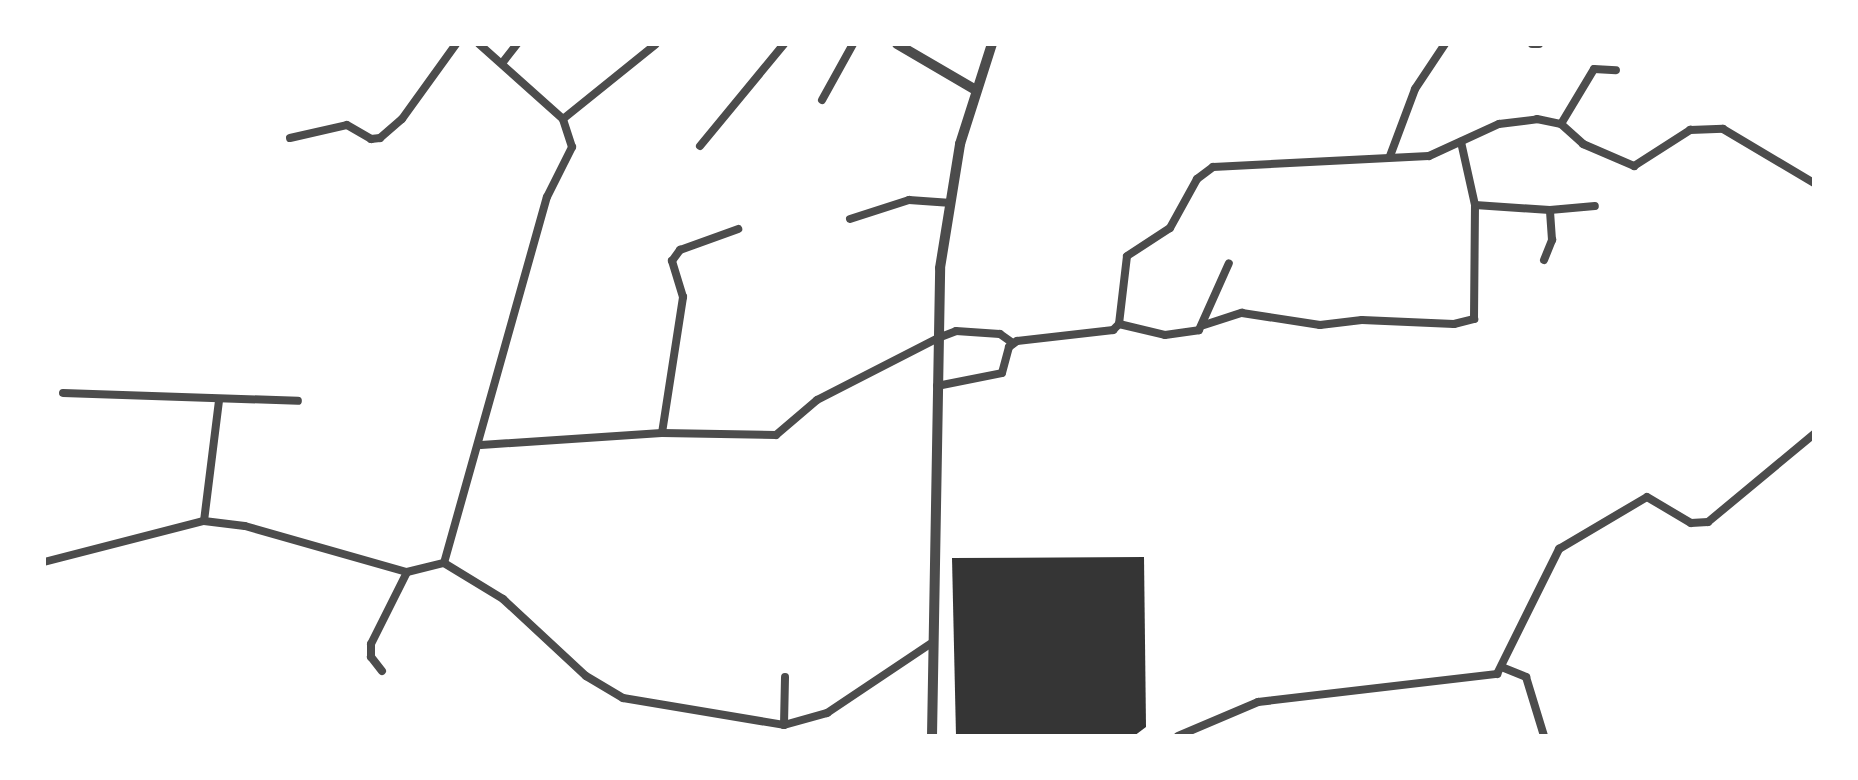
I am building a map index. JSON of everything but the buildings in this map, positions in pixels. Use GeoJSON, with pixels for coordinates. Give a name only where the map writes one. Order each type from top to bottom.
{"type":"FeatureCollection","features":[{"type":"Feature","properties":{"kind":"street"},"geometry":{"type":"LineString","coordinates":[[290,138],[347,125],[371,139],[380,138],[402,119],[456,44]]}},
{"type":"Feature","properties":{"kind":"street"},"geometry":{"type":"LineString","coordinates":[[444,563],[481,445],[547,197],[572,147],[563,119],[503,62],[479,44]]}},
{"type":"Feature","properties":{"kind":"street"},"geometry":{"type":"LineString","coordinates":[[503,62],[517,44]]}},
{"type":"Feature","properties":{"kind":"street"},"geometry":{"type":"LineString","coordinates":[[563,119],[656,44]]}},
{"type":"Feature","properties":{"kind":"street"},"geometry":{"type":"LineString","coordinates":[[700,146],[784,44]]}},
{"type":"Feature","properties":{"kind":"street"},"geometry":{"type":"LineString","coordinates":[[822,100],[853,44]]}},
{"type":"Feature","properties":{"kind":"street"},"geometry":{"type":"LineString","coordinates":[[897,44],[974,89]]}},
{"type":"Feature","properties":{"kind":"street"},"geometry":{"type":"LineString","coordinates":[[932,736],[930,644],[938,338],[948,203],[974,89],[992,44]]}},
{"type":"Feature","properties":{"kind":"street"},"geometry":{"type":"LineString","coordinates":[[1390,156],[1415,89],[1445,44]]}},
{"type":"Feature","properties":{"kind":"street"},"geometry":{"type":"LineString","coordinates":[[1532,44],[1539,44]]}},
{"type":"Feature","properties":{"kind":"street"},"geometry":{"type":"LineString","coordinates":[[1561,124],[1594,69],[1616,70]]}},
{"type":"Feature","properties":{"kind":"street"},"geometry":{"type":"LineString","coordinates":[[1119,324],[1127,256],[1170,228],[1206,170],[1267,161],[1429,156],[1499,124],[1537,119],[1561,124],[1583,144],[1634,166],[1690,130],[1723,129],[1814,183]]}},
{"type":"Feature","properties":{"kind":"street"},"geometry":{"type":"LineString","coordinates":[[481,445],[662,433],[713,437],[782,433],[817,400],[956,331],[1000,334],[1013,343],[1104,333],[1119,324],[1165,335],[1193,333],[1204,325],[1242,313],[1320,325],[1362,320],[1454,324],[1474,319],[1475,205],[1461,142]]}},
{"type":"Feature","properties":{"kind":"street"},"geometry":{"type":"LineString","coordinates":[[850,219],[909,200],[948,203]]}},
{"type":"Feature","properties":{"kind":"street"},"geometry":{"type":"LineString","coordinates":[[1475,205],[1550,210],[1595,206]]}},
{"type":"Feature","properties":{"kind":"street"},"geometry":{"type":"LineString","coordinates":[[1544,260],[1552,240],[1550,210]]}},
{"type":"Feature","properties":{"kind":"street"},"geometry":{"type":"LineString","coordinates":[[662,433],[683,297],[672,261],[680,250],[738,229]]}},
{"type":"Feature","properties":{"kind":"street"},"geometry":{"type":"LineString","coordinates":[[1204,325],[1229,263]]}},
{"type":"Feature","properties":{"kind":"street"},"geometry":{"type":"LineString","coordinates":[[937,386],[999,375],[1013,343]]}},
{"type":"Feature","properties":{"kind":"street"},"geometry":{"type":"LineString","coordinates":[[63,393],[298,401]]}},
{"type":"Feature","properties":{"kind":"street"},"geometry":{"type":"LineString","coordinates":[[204,521],[219,400]]}},
{"type":"Feature","properties":{"kind":"street"},"geometry":{"type":"LineString","coordinates":[[1178,736],[1258,702],[1477,680],[1504,668],[1559,549],[1647,497],[1691,523],[1708,522],[1814,434]]}},
{"type":"Feature","properties":{"kind":"street"},"geometry":{"type":"LineString","coordinates":[[44,562],[204,521],[245,526],[407,572],[444,563],[503,599],[586,676],[623,698],[784,725],[827,713],[930,644]]}},
{"type":"Feature","properties":{"kind":"street"},"geometry":{"type":"LineString","coordinates":[[382,671],[371,657],[371,644],[407,572]]}},
{"type":"Feature","properties":{"kind":"street"},"geometry":{"type":"LineString","coordinates":[[1504,668],[1526,677],[1544,736]]}},
{"type":"Feature","properties":{"kind":"street"},"geometry":{"type":"LineString","coordinates":[[784,725],[785,677]]}}]}
